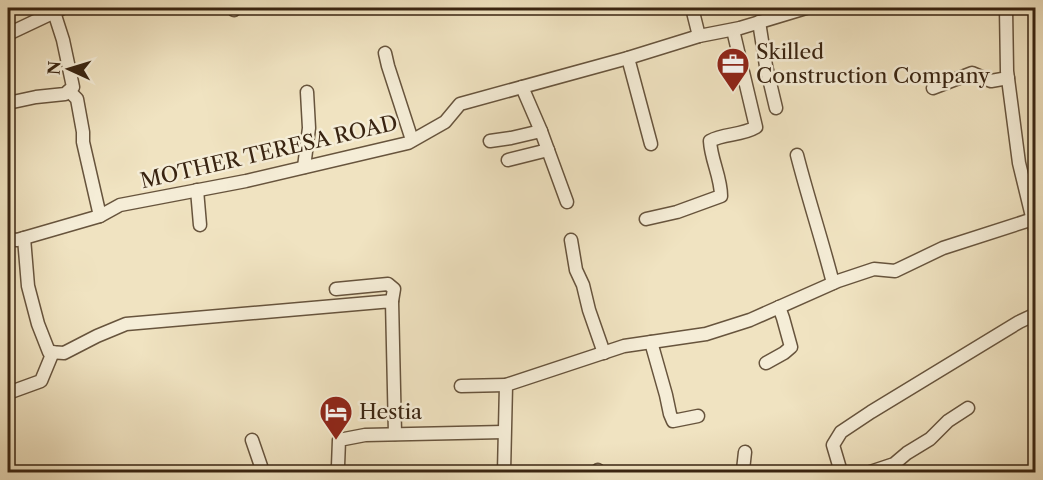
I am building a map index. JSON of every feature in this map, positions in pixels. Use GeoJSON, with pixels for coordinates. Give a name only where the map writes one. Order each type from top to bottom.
{"type":"FeatureCollection","features":[{"type":"Feature","properties":{"kind":"street"},"geometry":{"type":"LineString","coordinates":[[692,8],[699,36]]}},
{"type":"Feature","properties":{"kind":"street","name":"MOTHER TERESA ROAD"},"geometry":{"type":"LineString","coordinates":[[8,239],[24,238],[99,216],[120,205],[246,181],[408,143],[445,122],[460,104],[806,8]]}},
{"type":"Feature","properties":{"kind":"street"},"geometry":{"type":"LineString","coordinates":[[1006,8],[1008,78],[1019,163],[1033,212],[1035,233]]}},
{"type":"Feature","properties":{"kind":"street"},"geometry":{"type":"LineString","coordinates":[[8,34],[58,10],[73,87],[66,94],[8,103]]}},
{"type":"Feature","properties":{"kind":"street"},"geometry":{"type":"LineString","coordinates":[[759,22],[776,108]]}},
{"type":"Feature","properties":{"kind":"street"},"geometry":{"type":"LineString","coordinates":[[646,219],[677,212],[721,196],[710,141],[756,128],[733,30]]}},
{"type":"Feature","properties":{"kind":"street"},"geometry":{"type":"LineString","coordinates":[[385,53],[412,140]]}},
{"type":"Feature","properties":{"kind":"street"},"geometry":{"type":"LineString","coordinates":[[628,58],[651,144]]}},
{"type":"Feature","properties":{"kind":"street"},"geometry":{"type":"LineString","coordinates":[[933,88],[972,73],[991,81],[1008,78]]}},
{"type":"Feature","properties":{"kind":"street"},"geometry":{"type":"LineString","coordinates":[[522,87],[567,202]]}},
{"type":"Feature","properties":{"kind":"street"},"geometry":{"type":"LineString","coordinates":[[69,91],[77,99],[83,142],[99,216]]}},
{"type":"Feature","properties":{"kind":"street"},"geometry":{"type":"LineString","coordinates":[[303,167],[309,128],[307,92]]}},
{"type":"Feature","properties":{"kind":"street"},"geometry":{"type":"LineString","coordinates":[[490,141],[541,131]]}},
{"type":"Feature","properties":{"kind":"street"},"geometry":{"type":"LineString","coordinates":[[507,160],[548,150]]}},
{"type":"Feature","properties":{"kind":"street"},"geometry":{"type":"LineString","coordinates":[[797,155],[833,283]]}},
{"type":"Feature","properties":{"kind":"street"},"geometry":{"type":"LineString","coordinates":[[197,190],[200,225]]}},
{"type":"Feature","properties":{"kind":"street"},"geometry":{"type":"LineString","coordinates":[[461,386],[506,385],[624,346],[706,334],[750,320],[833,283],[874,269],[895,271],[943,248],[1033,212]]}},
{"type":"Feature","properties":{"kind":"street"},"geometry":{"type":"LineString","coordinates":[[24,238],[28,286],[49,352],[64,353],[126,324],[392,301]]}},
{"type":"Feature","properties":{"kind":"street"},"geometry":{"type":"LineString","coordinates":[[571,240],[576,270],[604,352]]}},
{"type":"Feature","properties":{"kind":"street"},"geometry":{"type":"LineString","coordinates":[[336,289],[388,284],[394,289],[392,301],[395,434]]}},
{"type":"Feature","properties":{"kind":"street"},"geometry":{"type":"LineString","coordinates":[[766,363],[791,347],[779,307]]}},
{"type":"Feature","properties":{"kind":"street"},"geometry":{"type":"LineString","coordinates":[[841,472],[833,446],[841,432],[1035,314]]}},
{"type":"Feature","properties":{"kind":"street"},"geometry":{"type":"LineString","coordinates":[[651,342],[673,421],[698,416]]}},
{"type":"Feature","properties":{"kind":"street"},"geometry":{"type":"LineString","coordinates":[[8,393],[41,381],[53,352]]}},
{"type":"Feature","properties":{"kind":"street"},"geometry":{"type":"LineString","coordinates":[[504,472],[506,385]]}},
{"type":"Feature","properties":{"kind":"street"},"geometry":{"type":"LineString","coordinates":[[870,472],[894,464],[968,408]]}},
{"type":"Feature","properties":{"kind":"street"},"geometry":{"type":"LineString","coordinates":[[335,472],[338,466],[339,440],[365,435],[504,432]]}},
{"type":"Feature","properties":{"kind":"street"},"geometry":{"type":"LineString","coordinates":[[252,440],[263,472]]}},
{"type":"Feature","properties":{"kind":"street"},"geometry":{"type":"LineString","coordinates":[[744,472],[745,452]]}},
{"type":"Feature","properties":{"kind":"place","name":"Skilled Construction Company"},"geometry":{"type":"Point","coordinates":[733,93]}},
{"type":"Feature","properties":{"kind":"place","name":"Hestia"},"geometry":{"type":"Point","coordinates":[336,441]}}]}
